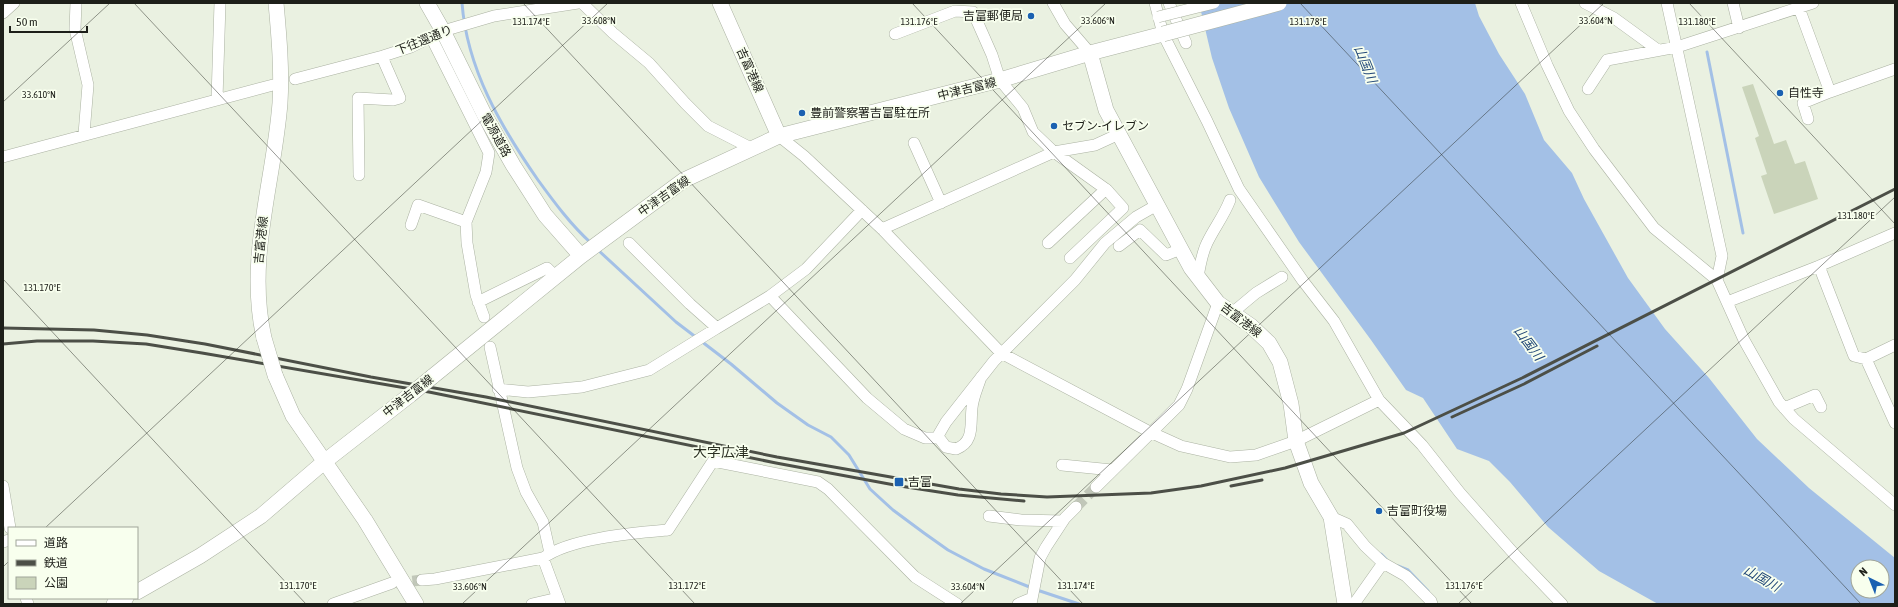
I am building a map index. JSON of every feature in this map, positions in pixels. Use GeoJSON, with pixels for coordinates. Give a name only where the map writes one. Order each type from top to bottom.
{"type":"FeatureCollection","features":[{"type":"Feature","properties":{"kind":"main road","name":"吉富港線"},"geometry":{"type":"LineString","coordinates":[[276,3],[281,62],[280,104],[260,236],[257,279],[258,313],[275,375],[293,416],[324,462]]}},
{"type":"Feature","properties":{"kind":"main road","name":"電源道路"},"geometry":{"type":"LineString","coordinates":[[427,3],[437,34],[513,165],[545,214],[581,256]]}},
{"type":"Feature","properties":{"kind":"main road","name":"吉富港線"},"geometry":{"type":"LineString","coordinates":[[720,3],[779,136]]}},
{"type":"Feature","properties":{"kind":"main road","name":"中津吉富線"},"geometry":{"type":"LineString","coordinates":[[138,591],[200,556],[261,516],[324,462],[432,377],[581,256],[684,180],[779,136],[1000,80],[1090,53],[1280,3]]}},
{"type":"Feature","properties":{"kind":"main road","name":"吉富港線"},"geometry":{"type":"LineString","coordinates":[[1090,53],[1106,110],[1180,249],[1218,304],[1251,326],[1269,343],[1280,362],[1291,404],[1296,441],[1311,483],[1331,518],[1345,604]]}},
{"type":"Feature","properties":{"kind":"main road"},"geometry":{"type":"LineString","coordinates":[[324,462],[365,520],[416,604]]}},
{"type":"Feature","properties":{"kind":"main road"},"geometry":{"type":"LineString","coordinates":[[114,604],[124,599]]}},
{"type":"Feature","properties":{"kind":"street"},"geometry":{"type":"LineString","coordinates":[[3,13],[14,3]]}},
{"type":"Feature","properties":{"kind":"street"},"geometry":{"type":"LineString","coordinates":[[76,3],[76,28],[88,85],[84,134]]}},
{"type":"Feature","properties":{"kind":"street"},"geometry":{"type":"LineString","coordinates":[[217,99],[220,3]]}},
{"type":"Feature","properties":{"kind":"street"},"geometry":{"type":"LineString","coordinates":[[577,3],[649,63],[708,126],[751,148]]}},
{"type":"Feature","properties":{"kind":"street","name":"下往還通り"},"geometry":{"type":"LineString","coordinates":[[295,79],[382,57],[411,47],[437,34],[494,16],[577,3]]}},
{"type":"Feature","properties":{"kind":"street"},"geometry":{"type":"LineString","coordinates":[[1053,3],[1065,24],[1090,53]]}},
{"type":"Feature","properties":{"kind":"street"},"geometry":{"type":"LineString","coordinates":[[1155,3],[1163,34],[1207,121],[1239,189],[1303,281],[1334,321],[1379,400],[1422,445],[1460,493],[1516,556],[1562,604]]}},
{"type":"Feature","properties":{"kind":"street"},"geometry":{"type":"LineString","coordinates":[[1169,3],[1186,43]]}},
{"type":"Feature","properties":{"kind":"street"},"geometry":{"type":"LineString","coordinates":[[1158,17],[1214,3]]}},
{"type":"Feature","properties":{"kind":"street"},"geometry":{"type":"LineString","coordinates":[[1521,3],[1547,65],[1570,111],[1594,149],[1654,228],[1718,280]]}},
{"type":"Feature","properties":{"kind":"street"},"geometry":{"type":"LineString","coordinates":[[1585,3],[1614,18],[1658,50]]}},
{"type":"Feature","properties":{"kind":"street"},"geometry":{"type":"LineString","coordinates":[[1668,3],[1722,256],[1718,280],[1726,302],[1744,340],[1784,408],[1794,420],[1895,505]]}},
{"type":"Feature","properties":{"kind":"street"},"geometry":{"type":"LineString","coordinates":[[1733,3],[1739,28]]}},
{"type":"Feature","properties":{"kind":"street"},"geometry":{"type":"LineString","coordinates":[[1588,89],[1606,60],[1677,47],[1739,28],[1793,7],[1813,3]]}},
{"type":"Feature","properties":{"kind":"street"},"geometry":{"type":"LineString","coordinates":[[1793,7],[1830,92]]}},
{"type":"Feature","properties":{"kind":"street"},"geometry":{"type":"LineString","coordinates":[[895,34],[955,11],[971,8],[992,55],[1000,80],[1022,108],[1033,132],[1054,152],[1106,189],[1123,208],[1070,258]]}},
{"type":"Feature","properties":{"kind":"street"},"geometry":{"type":"LineString","coordinates":[[437,34],[489,153],[486,172],[466,222],[467,243],[476,295],[484,317]]}},
{"type":"Feature","properties":{"kind":"street"},"geometry":{"type":"LineString","coordinates":[[360,175],[358,98],[393,100],[400,98],[382,57]]}},
{"type":"Feature","properties":{"kind":"street"},"geometry":{"type":"LineString","coordinates":[[1808,119],[1803,103],[1895,69]]}},
{"type":"Feature","properties":{"kind":"street"},"geometry":{"type":"LineString","coordinates":[[3,157],[84,134],[273,85]]}},
{"type":"Feature","properties":{"kind":"street"},"geometry":{"type":"LineString","coordinates":[[882,229],[1054,152],[1095,145],[1119,134]]}},
{"type":"Feature","properties":{"kind":"street"},"geometry":{"type":"LineString","coordinates":[[779,136],[882,229],[1001,353],[1150,432],[1181,446],[1230,457],[1256,455],[1296,441],[1379,400]]}},
{"type":"Feature","properties":{"kind":"street"},"geometry":{"type":"LineString","coordinates":[[914,143],[941,203]]}},
{"type":"Feature","properties":{"kind":"street"},"geometry":{"type":"LineString","coordinates":[[1048,243],[1106,189]]}},
{"type":"Feature","properties":{"kind":"street"},"geometry":{"type":"LineString","coordinates":[[1198,277],[1202,255],[1230,200]]}},
{"type":"Feature","properties":{"kind":"street"},"geometry":{"type":"LineString","coordinates":[[411,225],[418,205],[466,222]]}},
{"type":"Feature","properties":{"kind":"street"},"geometry":{"type":"LineString","coordinates":[[981,377],[972,406],[970,433],[966,443],[962,447],[950,449],[942,443],[939,434],[946,422],[981,377],[1001,353],[1075,280],[1086,264],[1105,243],[1136,217],[1157,205]]}},
{"type":"Feature","properties":{"kind":"street"},"geometry":{"type":"LineString","coordinates":[[498,389],[528,392],[582,387],[649,370],[770,296],[806,269],[862,210]]}},
{"type":"Feature","properties":{"kind":"street"},"geometry":{"type":"LineString","coordinates":[[1119,246],[1140,230],[1166,255],[1180,249]]}},
{"type":"Feature","properties":{"kind":"street"},"geometry":{"type":"LineString","coordinates":[[1726,302],[1819,266],[1895,233]]}},
{"type":"Feature","properties":{"kind":"street"},"geometry":{"type":"LineString","coordinates":[[629,244],[690,304],[717,328]]}},
{"type":"Feature","properties":{"kind":"street"},"geometry":{"type":"LineString","coordinates":[[1819,266],[1854,356],[1866,359],[1895,345]]}},
{"type":"Feature","properties":{"kind":"street"},"geometry":{"type":"LineString","coordinates":[[478,302],[547,268],[556,277]]}},
{"type":"Feature","properties":{"kind":"street"},"geometry":{"type":"LineString","coordinates":[[1232,313],[1256,293],[1282,277]]}},
{"type":"Feature","properties":{"kind":"street"},"geometry":{"type":"LineString","coordinates":[[770,296],[867,398],[904,429],[925,438],[940,438]]}},
{"type":"Feature","properties":{"kind":"street"},"geometry":{"type":"LineString","coordinates":[[1096,487],[1179,405],[1187,389],[1218,304]]}},
{"type":"Feature","properties":{"kind":"street"},"geometry":{"type":"LineString","coordinates":[[490,347],[498,389],[517,468],[526,492],[543,522],[547,555],[559,601],[532,604]]}},
{"type":"Feature","properties":{"kind":"street"},"geometry":{"type":"LineString","coordinates":[[1866,359],[1895,423]]}},
{"type":"Feature","properties":{"kind":"street"},"geometry":{"type":"LineString","coordinates":[[1784,408],[1815,395],[1821,407]]}},
{"type":"Feature","properties":{"kind":"street"},"geometry":{"type":"LineString","coordinates":[[422,580],[435,579],[547,555],[590,540],[668,530],[713,461],[818,482],[828,489],[915,576],[957,604]]}},
{"type":"Feature","properties":{"kind":"street"},"geometry":{"type":"LineString","coordinates":[[1062,465],[1112,470]]}},
{"type":"Feature","properties":{"kind":"street"},"geometry":{"type":"LineString","coordinates":[[3,486],[10,527]]}},
{"type":"Feature","properties":{"kind":"street"},"geometry":{"type":"LineString","coordinates":[[1018,604],[1032,601],[1040,558],[1063,521],[1076,507]]}},
{"type":"Feature","properties":{"kind":"street"},"geometry":{"type":"LineString","coordinates":[[989,516],[1021,520],[1063,521]]}},
{"type":"Feature","properties":{"kind":"street"},"geometry":{"type":"LineString","coordinates":[[1331,518],[1347,524],[1365,546],[1383,563],[1406,576],[1431,601],[1432,604]]}},
{"type":"Feature","properties":{"kind":"street"},"geometry":{"type":"LineString","coordinates":[[1354,604],[1383,563]]}},
{"type":"Feature","properties":{"kind":"street"},"geometry":{"type":"LineString","coordinates":[[333,604],[392,583]]}},
{"type":"Feature","properties":{"kind":"green space"},"geometry":{"type":"Polygon","coordinates":[[[1753,84],[1774,144],[1786,140],[1795,164],[1805,161],[1818,199],[1774,214],[1761,176],[1767,174],[1755,138],[1759,136],[1742,87],[1753,84]]]}},
{"type":"Feature","properties":{"kind":"water","name":"山国川"},"geometry":{"type":"Polygon","coordinates":[[[1199,3],[1475,3],[1479,16],[1499,54],[1525,94],[1544,140],[1572,173],[1584,199],[1628,278],[1665,329],[1709,378],[1757,439],[1809,488],[1895,558],[1895,604],[1658,604],[1599,571],[1548,527],[1510,482],[1489,461],[1457,449],[1423,398],[1406,390],[1299,242],[1259,177],[1229,108],[1212,58],[1199,3]]]}},
{"type":"Feature","properties":{"kind":"waterway"},"geometry":{"type":"LineString","coordinates":[[462,3],[465,27],[478,74],[499,118],[524,160],[544,188],[570,221],[591,243]]}},
{"type":"Feature","properties":{"kind":"waterway"},"geometry":{"type":"LineString","coordinates":[[1707,52],[1743,233]]}},
{"type":"Feature","properties":{"kind":"waterway"},"geometry":{"type":"LineString","coordinates":[[598,250],[676,322],[697,338]]}},
{"type":"Feature","properties":{"kind":"waterway"},"geometry":{"type":"LineString","coordinates":[[701,341],[777,403],[808,425],[831,437],[849,455],[870,489],[893,510],[948,550],[984,569],[1032,588]]}},
{"type":"Feature","properties":{"kind":"waterway"},"geometry":{"type":"LineString","coordinates":[[1381,554],[1386,559]]}},
{"type":"Feature","properties":{"kind":"waterway"},"geometry":{"type":"LineString","coordinates":[[1398,566],[1408,570],[1428,591]]}},
{"type":"Feature","properties":{"kind":"waterway"},"geometry":{"type":"LineString","coordinates":[[1037,590],[1079,604]]}},
{"type":"Feature","properties":{"kind":"tunnel"},"geometry":{"type":"LineString","coordinates":[[1076,507],[1096,487]]}},
{"type":"Feature","properties":{"kind":"tunnel"},"geometry":{"type":"LineString","coordinates":[[396,583],[422,580]]}},
{"type":"Feature","properties":{"kind":"railway"},"geometry":{"type":"LineString","coordinates":[[3,328],[94,330],[147,335],[205,344],[371,377],[486,397],[777,457],[959,489],[1047,497],[1151,493],[1201,486],[1285,468],[1404,433],[1522,378],[1895,189]]}},
{"type":"Feature","properties":{"kind":"railway"},"geometry":{"type":"LineString","coordinates":[[3,344],[37,341],[93,341],[146,344],[429,392],[776,463],[900,486],[958,495],[1024,501]]}},
{"type":"Feature","properties":{"kind":"railway"},"geometry":{"type":"LineString","coordinates":[[1452,417],[1524,384],[1597,346]]}},
{"type":"Feature","properties":{"kind":"railway"},"geometry":{"type":"LineString","coordinates":[[1231,486],[1262,480]]}},
{"type":"Feature","properties":{"kind":"place","name":"吉富郵便局"},"geometry":{"type":"Point","coordinates":[1031,16]}},
{"type":"Feature","properties":{"kind":"place","name":"自性寺"},"geometry":{"type":"Point","coordinates":[1780,93]}},
{"type":"Feature","properties":{"kind":"place","name":"豊前警察署吉富駐在所"},"geometry":{"type":"Point","coordinates":[802,113]}},
{"type":"Feature","properties":{"kind":"place","name":"セブン-イレブン"},"geometry":{"type":"Point","coordinates":[1054,126]}},
{"type":"Feature","properties":{"kind":"place","name":"吉富"},"geometry":{"type":"Point","coordinates":[899,482]}},
{"type":"Feature","properties":{"kind":"place","name":"吉富町役場"},"geometry":{"type":"Point","coordinates":[1379,511]}},
{"type":"Feature","properties":{"kind":"district","name":"大字広津"},"geometry":{"type":"Point","coordinates":[721,452]}}]}
